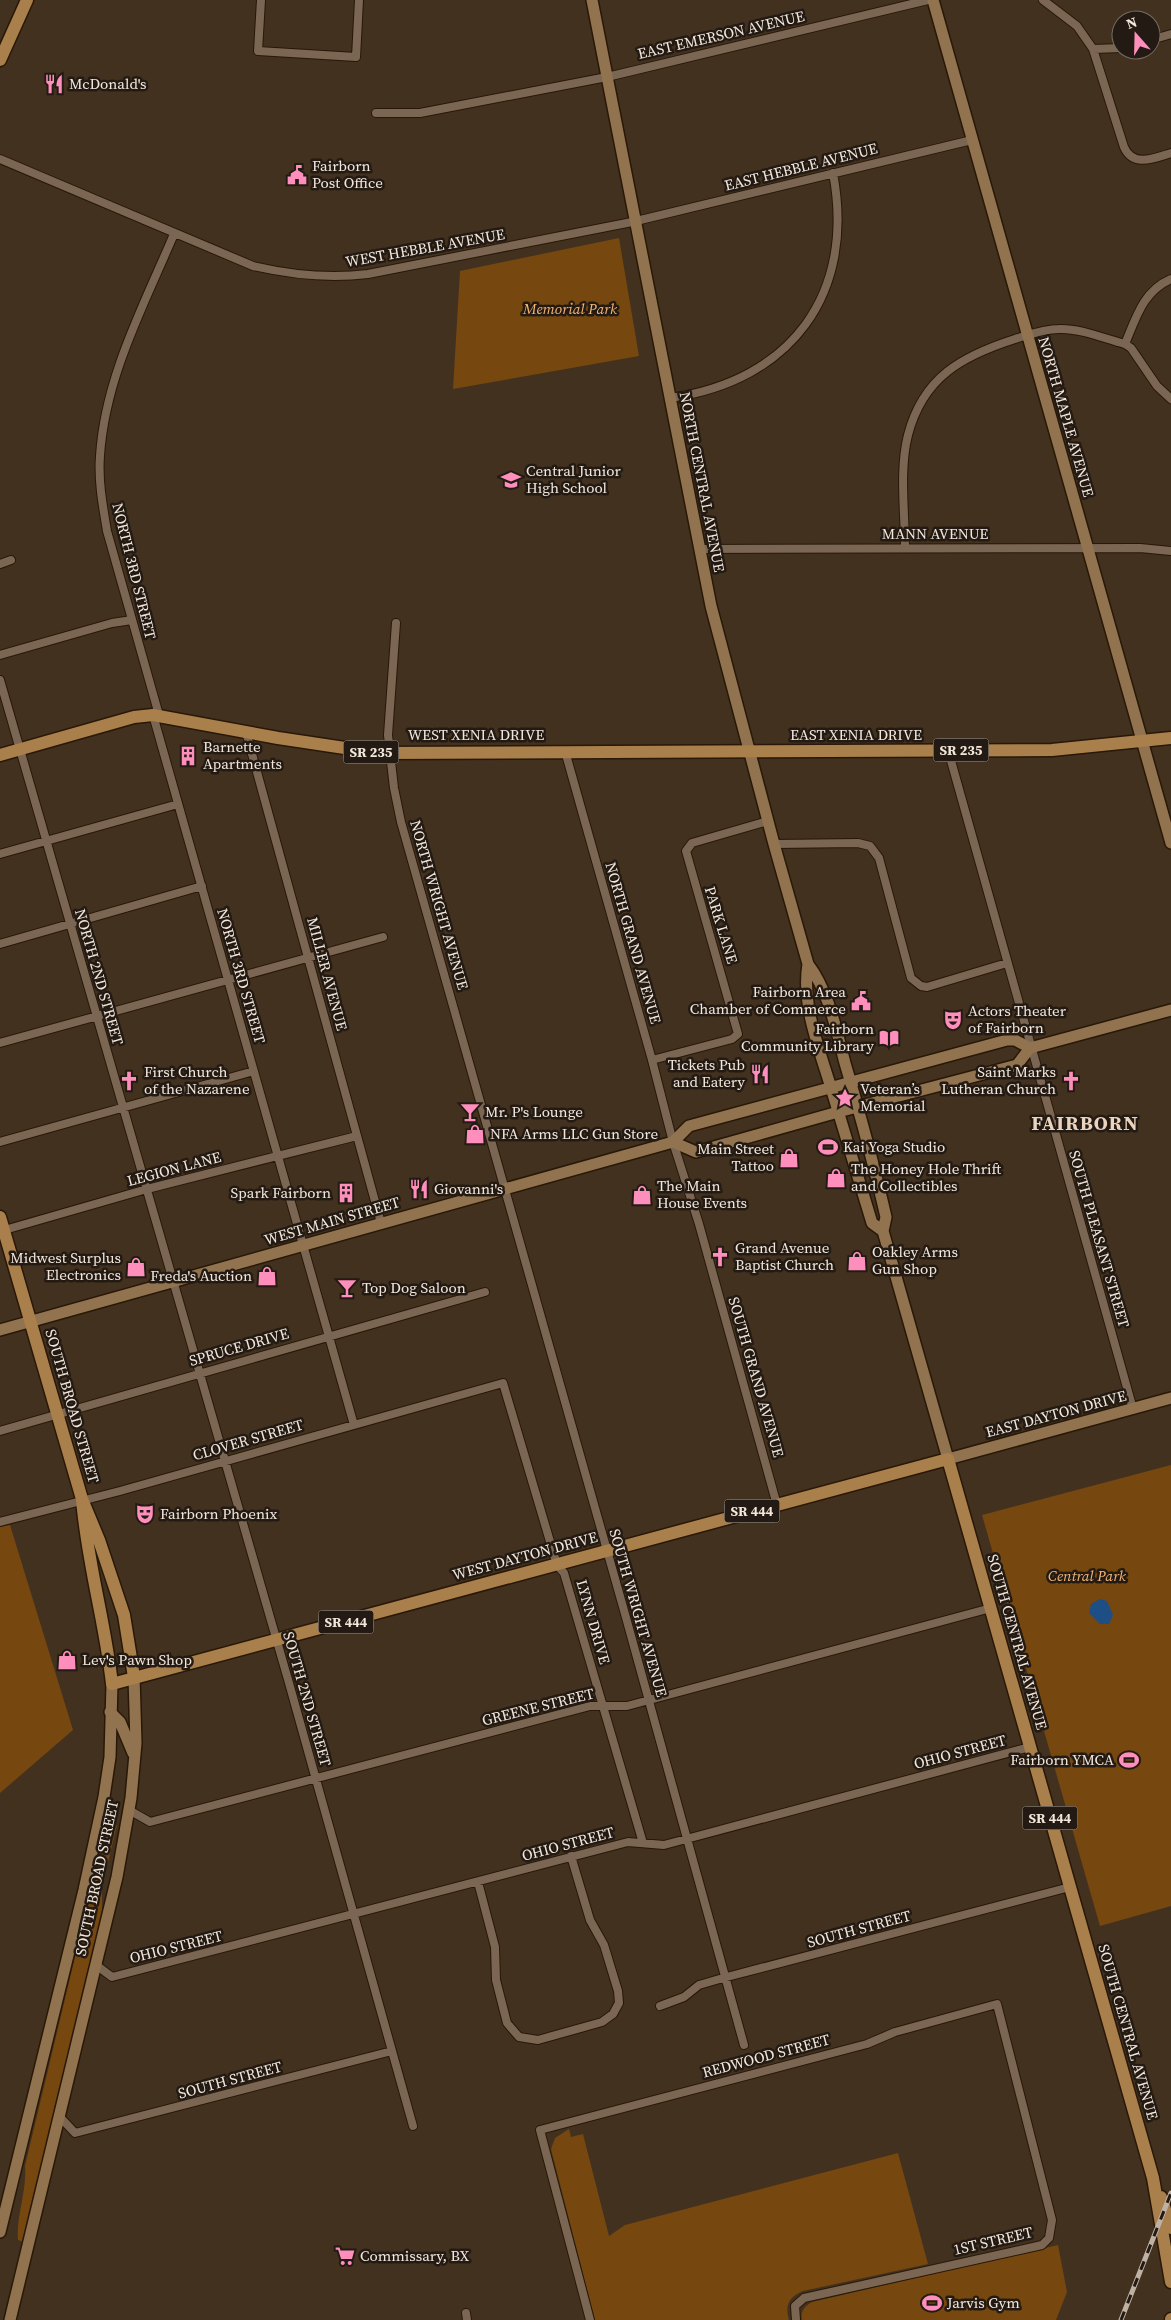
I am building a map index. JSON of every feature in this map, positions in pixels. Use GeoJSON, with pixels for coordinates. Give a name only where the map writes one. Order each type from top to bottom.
{"type":"FeatureCollection","features":[{"type":"Feature","properties":{"kind":"main road"},"geometry":{"type":"LineString","coordinates":[[0,60],[27,0]]}},
{"type":"Feature","properties":{"kind":"main road","name":"WEST XENIA DRIVE"},"geometry":{"type":"LineString","coordinates":[[0,755],[134,717],[156,715],[371,752],[750,751]]}},
{"type":"Feature","properties":{"kind":"main road","name":"EAST XENIA DRIVE"},"geometry":{"type":"LineString","coordinates":[[750,751],[1052,750],[1171,738]]}},
{"type":"Feature","properties":{"kind":"main road","name":"SOUTH BROAD STREET"},"geometry":{"type":"LineString","coordinates":[[0,1217],[2,1231],[31,1321],[82,1499],[99,1540],[124,1614],[134,1677]]}},
{"type":"Feature","properties":{"kind":"main road","name":"WEST DAYTON DRIVE"},"geometry":{"type":"LineString","coordinates":[[112,1684],[948,1459]]}},
{"type":"Feature","properties":{"kind":"main road","name":"SOUTH CENTRAL AVENUE"},"geometry":{"type":"LineString","coordinates":[[948,1459],[1153,2178],[1171,2282]]}},
{"type":"Feature","properties":{"kind":"main road","name":"SOUTH BROAD STREET"},"geometry":{"type":"LineString","coordinates":[[82,1499],[86,1544],[104,1622],[112,1684]]}},
{"type":"Feature","properties":{"kind":"main road","name":"SOUTH CENTRAL AVENUE"},"geometry":{"type":"LineString","coordinates":[[1153,2178],[1166,2208],[1171,2228]]}},
{"type":"Feature","properties":{"kind":"street"},"geometry":{"type":"LineString","coordinates":[[261,0],[258,51],[356,57],[359,0]]}},
{"type":"Feature","properties":{"kind":"street","name":"NORTH CENTRAL AVENUE"},"geometry":{"type":"LineString","coordinates":[[592,0],[699,549],[728,676],[808,964],[816,975],[828,1002],[859,1106]]}},
{"type":"Feature","properties":{"kind":"street","name":"EAST EMERSON AVENUE"},"geometry":{"type":"LineString","coordinates":[[376,112],[420,113],[607,77],[928,0]]}},
{"type":"Feature","properties":{"kind":"street","name":"NORTH MAPLE AVENUE"},"geometry":{"type":"LineString","coordinates":[[933,0],[1086,548],[1171,843]]}},
{"type":"Feature","properties":{"kind":"street"},"geometry":{"type":"LineString","coordinates":[[1043,0],[1077,26],[1093,49],[1125,151],[1138,160],[1171,153]]}},
{"type":"Feature","properties":{"kind":"street"},"geometry":{"type":"LineString","coordinates":[[1093,49],[1111,48]]}},
{"type":"Feature","properties":{"kind":"street","name":"EAST HEBBLE AVENUE"},"geometry":{"type":"LineString","coordinates":[[635,220],[972,140]]}},
{"type":"Feature","properties":{"kind":"street","name":"WEST HEBBLE AVENUE"},"geometry":{"type":"LineString","coordinates":[[0,158],[174,234],[253,266],[297,275],[333,277],[368,274],[635,220]]}},
{"type":"Feature","properties":{"kind":"street"},"geometry":{"type":"LineString","coordinates":[[670,398],[711,390],[748,375],[781,352],[806,324],[824,292],[836,256],[839,215],[833,173]]}},
{"type":"Feature","properties":{"kind":"street","name":"NORTH 3RD STREET"},"geometry":{"type":"LineString","coordinates":[[174,234],[118,365],[103,424],[100,457],[102,502],[107,531],[132,620],[178,804],[354,1425]]}},
{"type":"Feature","properties":{"kind":"street"},"geometry":{"type":"LineString","coordinates":[[1125,344],[1144,301],[1154,290],[1171,279]]}},
{"type":"Feature","properties":{"kind":"street"},"geometry":{"type":"LineString","coordinates":[[905,548],[905,451],[911,425],[921,402],[939,378],[961,360],[984,349],[1027,336],[1063,329],[1125,344],[1136,353],[1157,386],[1171,399]]}},
{"type":"Feature","properties":{"kind":"street","name":"MANN AVENUE"},"geometry":{"type":"LineString","coordinates":[[699,549],[1140,548],[1171,551]]}},
{"type":"Feature","properties":{"kind":"street"},"geometry":{"type":"LineString","coordinates":[[0,564],[11,560]]}},
{"type":"Feature","properties":{"kind":"street"},"geometry":{"type":"LineString","coordinates":[[0,655],[112,623],[132,620]]}},
{"type":"Feature","properties":{"kind":"street","name":"NORTH WRIGHT AVENUE"},"geometry":{"type":"LineString","coordinates":[[396,623],[388,735],[394,788],[401,822],[505,1188]]}},
{"type":"Feature","properties":{"kind":"street","name":"NORTH 2ND STREET"},"geometry":{"type":"LineString","coordinates":[[0,680],[173,1281]]}},
{"type":"Feature","properties":{"kind":"street","name":"MILLER AVENUE"},"geometry":{"type":"LineString","coordinates":[[246,732],[381,1223]]}},
{"type":"Feature","properties":{"kind":"street","name":"SOUTH PLEASANT STREET"},"geometry":{"type":"LineString","coordinates":[[948,750],[1030,1048],[1133,1409]]}},
{"type":"Feature","properties":{"kind":"street","name":"NORTH GRAND AVENUE"},"geometry":{"type":"LineString","coordinates":[[565,751],[652,1060],[673,1142]]}},
{"type":"Feature","properties":{"kind":"street"},"geometry":{"type":"LineString","coordinates":[[0,854],[178,804]]}},
{"type":"Feature","properties":{"kind":"street","name":"PARK LANE"},"geometry":{"type":"LineString","coordinates":[[652,1060],[732,1039],[738,1034],[686,851],[692,843],[768,821]]}},
{"type":"Feature","properties":{"kind":"street"},"geometry":{"type":"LineString","coordinates":[[774,844],[858,843],[873,849],[879,858],[911,978],[921,986],[927,987],[1007,963]]}},
{"type":"Feature","properties":{"kind":"street"},"geometry":{"type":"LineString","coordinates":[[0,944],[202,886]]}},
{"type":"Feature","properties":{"kind":"street"},"geometry":{"type":"LineString","coordinates":[[0,1042],[382,937]]}},
{"type":"Feature","properties":{"kind":"street","name":"NORTH CENTRAL AVENUE"},"geometry":{"type":"LineString","coordinates":[[808,964],[805,979],[809,1005],[838,1112]]}},
{"type":"Feature","properties":{"kind":"street"},"geometry":{"type":"LineString","coordinates":[[673,1142],[696,1152],[859,1106],[1017,1065],[1030,1048],[1171,1010]]}},
{"type":"Feature","properties":{"kind":"street","name":"WEST MAIN STREET"},"geometry":{"type":"LineString","coordinates":[[0,1330],[673,1142],[689,1126],[831,1086],[1008,1040],[1015,1040],[1030,1048]]}},
{"type":"Feature","properties":{"kind":"street"},"geometry":{"type":"LineString","coordinates":[[0,1142],[254,1071]]}},
{"type":"Feature","properties":{"kind":"street","name":"SOUTH CENTRAL AVENUE"},"geometry":{"type":"LineString","coordinates":[[859,1106],[886,1217],[883,1231],[948,1459]]}},
{"type":"Feature","properties":{"kind":"street","name":"SOUTH CENTRAL AVENUE"},"geometry":{"type":"LineString","coordinates":[[838,1112],[872,1223],[883,1231]]}},
{"type":"Feature","properties":{"kind":"street","name":"LEGION LANE"},"geometry":{"type":"LineString","coordinates":[[2,1231],[147,1189],[357,1136]]}},
{"type":"Feature","properties":{"kind":"street","name":"SOUTH GRAND AVENUE"},"geometry":{"type":"LineString","coordinates":[[673,1142],[699,1224],[777,1505]]}},
{"type":"Feature","properties":{"kind":"street","name":"SOUTH WRIGHT AVENUE"},"geometry":{"type":"LineString","coordinates":[[505,1188],[744,2044]]}},
{"type":"Feature","properties":{"kind":"street","name":"SOUTH 2ND STREET"},"geometry":{"type":"LineString","coordinates":[[173,1281],[413,2126]]}},
{"type":"Feature","properties":{"kind":"street","name":"SPRUCE DRIVE"},"geometry":{"type":"LineString","coordinates":[[0,1431],[485,1292]]}},
{"type":"Feature","properties":{"kind":"street","name":"CLOVER STREET"},"geometry":{"type":"LineString","coordinates":[[0,1522],[503,1383]]}},
{"type":"Feature","properties":{"kind":"street","name":"LYNN DRIVE"},"geometry":{"type":"LineString","coordinates":[[503,1383],[556,1565],[564,1573],[604,1704],[643,1843]]}},
{"type":"Feature","properties":{"kind":"street","name":"EAST DAYTON DRIVE"},"geometry":{"type":"LineString","coordinates":[[948,1459],[1171,1398]]}},
{"type":"Feature","properties":{"kind":"street","name":"GREENE STREET"},"geometry":{"type":"LineString","coordinates":[[129,1810],[150,1822],[316,1780],[590,1706],[604,1704],[627,1706],[991,1608]]}},
{"type":"Feature","properties":{"kind":"street","name":"SOUTH BROAD STREET"},"geometry":{"type":"LineString","coordinates":[[10,2320],[117,1877],[129,1810],[135,1757],[134,1677]]}},
{"type":"Feature","properties":{"kind":"street","name":"SOUTH BROAD STREET"},"geometry":{"type":"LineString","coordinates":[[0,2232],[84,1890],[104,1797],[110,1757],[112,1684]]}},
{"type":"Feature","properties":{"kind":"street"},"geometry":{"type":"LineString","coordinates":[[110,1712],[120,1722],[135,1757]]}},
{"type":"Feature","properties":{"kind":"street","name":"OHIO STREET"},"geometry":{"type":"LineString","coordinates":[[96,1965],[112,1977],[354,1915],[571,1856],[628,1842],[658,1846],[1030,1747]]}},
{"type":"Feature","properties":{"kind":"street"},"geometry":{"type":"LineString","coordinates":[[478,1882],[495,1947],[496,1980],[510,2029],[519,2037],[532,2040],[576,2030],[609,2019],[617,2009],[619,1998],[604,1945],[590,1920],[571,1856]]}},
{"type":"Feature","properties":{"kind":"street","name":"SOUTH STREET"},"geometry":{"type":"LineString","coordinates":[[660,2006],[684,1998],[699,1986],[1070,1887]]}},
{"type":"Feature","properties":{"kind":"street","name":"REDWOOD STREET"},"geometry":{"type":"LineString","coordinates":[[590,2320],[540,2130],[867,2044],[895,2032],[997,2004]]}},
{"type":"Feature","properties":{"kind":"street","name":"1ST STREET"},"geometry":{"type":"LineString","coordinates":[[796,2320],[795,2306],[804,2298],[1042,2245],[1050,2238],[1052,2220],[997,2004]]}},
{"type":"Feature","properties":{"kind":"street","name":"SOUTH STREET"},"geometry":{"type":"LineString","coordinates":[[59,2116],[75,2133],[392,2051]]}},
{"type":"Feature","properties":{"kind":"green space","name":"Memorial Park"},"geometry":{"type":"Polygon","coordinates":[[[619,238],[639,356],[453,389],[460,271],[619,238]]]}},
{"type":"Feature","properties":{"kind":"green space","name":"Central Park"},"geometry":{"type":"Polygon","coordinates":[[[1171,1465],[1171,1906],[1100,1926],[982,1515],[1171,1465]]]}},
{"type":"Feature","properties":{"kind":"green space"},"geometry":{"type":"Polygon","coordinates":[[[10,1525],[73,1730],[0,1793],[0,1527],[10,1525]]]}},
{"type":"Feature","properties":{"kind":"green space"},"geometry":{"type":"Polygon","coordinates":[[[117,1825],[102,1887],[102,1913],[24,2242],[18,2240],[18,2231],[25,2166],[104,1836],[117,1825]]]}},
{"type":"Feature","properties":{"kind":"green space"},"geometry":{"type":"Polygon","coordinates":[[[569,2129],[571,2137],[583,2134],[609,2236],[625,2225],[898,2153],[928,2264],[798,2293],[789,2302],[787,2310],[789,2320],[595,2320],[551,2149],[555,2138],[569,2129]]]}},
{"type":"Feature","properties":{"kind":"green space"},"geometry":{"type":"Polygon","coordinates":[[[1058,2245],[1067,2292],[1056,2320],[802,2320],[804,2309],[812,2302],[1058,2245]]]}},
{"type":"Feature","properties":{"kind":"water"},"geometry":{"type":"Polygon","coordinates":[[[1100,1599],[1107,1601],[1113,1615],[1109,1624],[1100,1624],[1089,1613],[1091,1604],[1100,1599]]]}},
{"type":"Feature","properties":{"kind":"railway"},"geometry":{"type":"LineString","coordinates":[[1121,2320],[1171,2193]]}},
{"type":"Feature","properties":{"kind":"place","name":"McDonald's"},"geometry":{"type":"Point","coordinates":[54,84]}},
{"type":"Feature","properties":{"kind":"place","name":"Fairborn Post Office"},"geometry":{"type":"Point","coordinates":[297,175]}},
{"type":"Feature","properties":{"kind":"place","name":"Central Junior High School"},"geometry":{"type":"Point","coordinates":[511,480]}},
{"type":"Feature","properties":{"kind":"place","name":"Barnette Apartments"},"geometry":{"type":"Point","coordinates":[188,756]}},
{"type":"Feature","properties":{"kind":"place","name":"Fairborn Area Chamber of Commerce"},"geometry":{"type":"Point","coordinates":[861,1001]}},
{"type":"Feature","properties":{"kind":"place","name":"Actors Theater of Fairborn"},"geometry":{"type":"Point","coordinates":[953,1020]}},
{"type":"Feature","properties":{"kind":"place","name":"Fairborn Community Library"},"geometry":{"type":"Point","coordinates":[889,1038]}},
{"type":"Feature","properties":{"kind":"place","name":"Tickets Pub and Eatery"},"geometry":{"type":"Point","coordinates":[760,1074]}},
{"type":"Feature","properties":{"kind":"place","name":"First Church of the Nazarene"},"geometry":{"type":"Point","coordinates":[129,1081]}},
{"type":"Feature","properties":{"kind":"place","name":"Saint Marks Lutheran Church"},"geometry":{"type":"Point","coordinates":[1071,1081]}},
{"type":"Feature","properties":{"kind":"place","name":"Veteran’s Memorial"},"geometry":{"type":"Point","coordinates":[845,1098]}},
{"type":"Feature","properties":{"kind":"place","name":"Mr. P's Lounge"},"geometry":{"type":"Point","coordinates":[470,1112]}},
{"type":"Feature","properties":{"kind":"place","name":"NFA Arms LLC Gun Store"},"geometry":{"type":"Point","coordinates":[475,1134]}},
{"type":"Feature","properties":{"kind":"place","name":"Kai Yoga Studio"},"geometry":{"type":"Point","coordinates":[828,1147]}},
{"type":"Feature","properties":{"kind":"place","name":"Main Street Tattoo"},"geometry":{"type":"Point","coordinates":[789,1158]}},
{"type":"Feature","properties":{"kind":"place","name":"The Honey Hole Thrift and Collectibles"},"geometry":{"type":"Point","coordinates":[836,1178]}},
{"type":"Feature","properties":{"kind":"place","name":"Giovanni's"},"geometry":{"type":"Point","coordinates":[419,1189]}},
{"type":"Feature","properties":{"kind":"place","name":"Spark Fairborn"},"geometry":{"type":"Point","coordinates":[346,1193]}},
{"type":"Feature","properties":{"kind":"place","name":"The Main House Events"},"geometry":{"type":"Point","coordinates":[642,1195]}},
{"type":"Feature","properties":{"kind":"place","name":"Grand Avenue Baptist Church"},"geometry":{"type":"Point","coordinates":[720,1257]}},
{"type":"Feature","properties":{"kind":"place","name":"Oakley Arms Gun Shop"},"geometry":{"type":"Point","coordinates":[857,1261]}},
{"type":"Feature","properties":{"kind":"place","name":"Midwest Surplus Electronics"},"geometry":{"type":"Point","coordinates":[136,1267]}},
{"type":"Feature","properties":{"kind":"place","name":"Freda's Auction"},"geometry":{"type":"Point","coordinates":[267,1276]}},
{"type":"Feature","properties":{"kind":"place","name":"Top Dog Saloon"},"geometry":{"type":"Point","coordinates":[347,1288]}},
{"type":"Feature","properties":{"kind":"place","name":"Fairborn Phoenix"},"geometry":{"type":"Point","coordinates":[145,1514]}},
{"type":"Feature","properties":{"kind":"place","name":"Lev's Pawn Shop"},"geometry":{"type":"Point","coordinates":[67,1660]}},
{"type":"Feature","properties":{"kind":"place","name":"Fairborn YMCA"},"geometry":{"type":"Point","coordinates":[1129,1760]}},
{"type":"Feature","properties":{"kind":"place","name":"Commissary, BX"},"geometry":{"type":"Point","coordinates":[345,2256]}},
{"type":"Feature","properties":{"kind":"place","name":"Jarvis Gym"},"geometry":{"type":"Point","coordinates":[932,2303]}},
{"type":"Feature","properties":{"kind":"district","name":"FAIRBORN"},"geometry":{"type":"Point","coordinates":[1085,1123]}}]}
